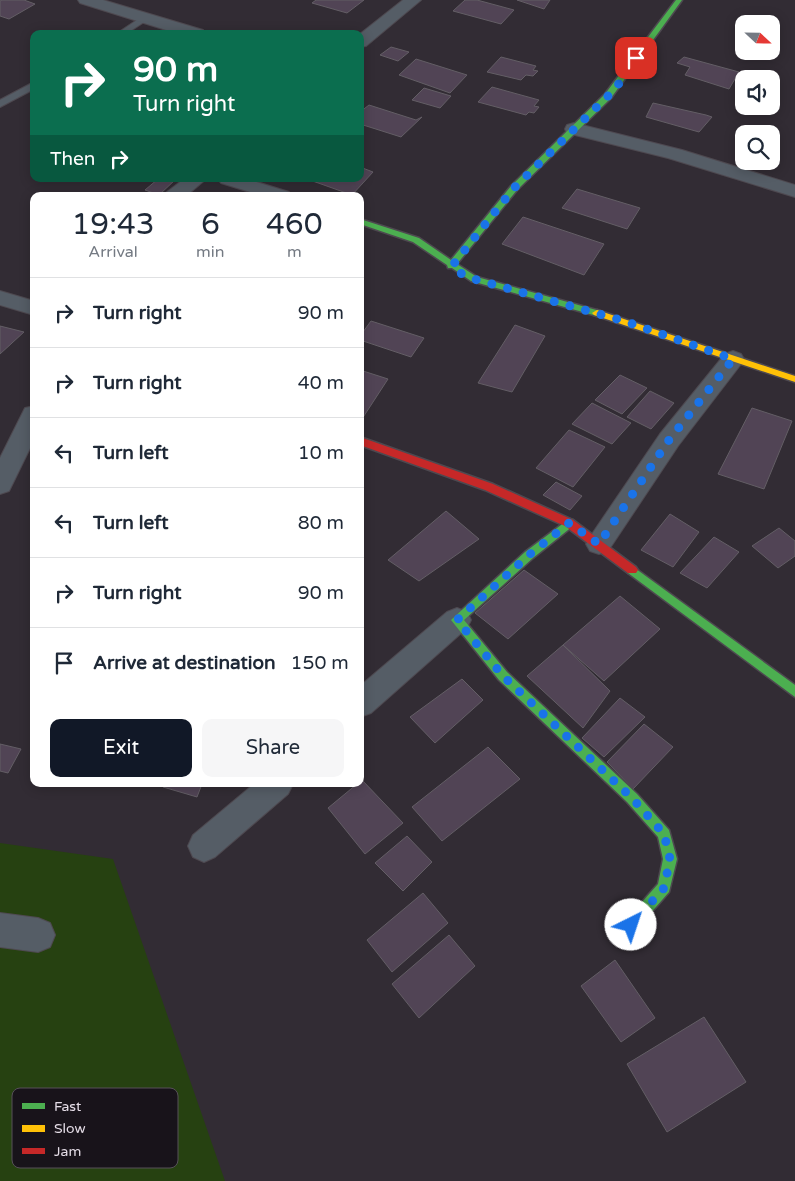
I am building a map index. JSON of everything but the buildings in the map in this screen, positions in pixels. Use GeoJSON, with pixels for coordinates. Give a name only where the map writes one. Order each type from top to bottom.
{"type":"FeatureCollection","features":[{"type":"Feature","properties":{"kind":"street"},"geometry":{"type":"LineString","coordinates":[[86,0],[184,30]]}},
{"type":"Feature","properties":{"kind":"street"},"geometry":{"type":"LineString","coordinates":[[364,39],[413,0]]}},
{"type":"Feature","properties":{"kind":"street"},"geometry":{"type":"LineString","coordinates":[[452,266],[514,188],[622,80],[630,66],[679,0]]}},
{"type":"Feature","properties":{"kind":"street"},"geometry":{"type":"LineString","coordinates":[[574,129],[675,154],[795,192]]}},
{"type":"Feature","properties":{"kind":"street"},"geometry":{"type":"LineString","coordinates":[[179,192],[192,182]]}},
{"type":"Feature","properties":{"kind":"street"},"geometry":{"type":"LineString","coordinates":[[238,182],[269,192]]}},
{"type":"Feature","properties":{"kind":"street"},"geometry":{"type":"LineString","coordinates":[[364,223],[421,243],[462,274],[474,279],[624,321],[795,379]]}},
{"type":"Feature","properties":{"kind":"street"},"geometry":{"type":"LineString","coordinates":[[0,298],[30,307]]}},
{"type":"Feature","properties":{"kind":"street"},"geometry":{"type":"LineString","coordinates":[[599,544],[669,440],[733,359]]}},
{"type":"Feature","properties":{"kind":"street"},"geometry":{"type":"LineString","coordinates":[[0,484],[30,421]]}},
{"type":"Feature","properties":{"kind":"street"},"geometry":{"type":"LineString","coordinates":[[364,443],[489,487],[569,523],[770,670],[795,692]]}},
{"type":"Feature","properties":{"kind":"street"},"geometry":{"type":"LineString","coordinates":[[364,701],[529,555],[569,523]]}},
{"type":"Feature","properties":{"kind":"street"},"geometry":{"type":"LineString","coordinates":[[457,620],[503,676],[632,798],[664,834],[670,859],[664,888],[631,925]]}},
{"type":"Feature","properties":{"kind":"street"},"geometry":{"type":"LineString","coordinates":[[204,846],[273,787]]}},
{"type":"Feature","properties":{"kind":"street"},"geometry":{"type":"LineString","coordinates":[[0,930],[38,935]]}},
{"type":"Feature","properties":{"kind":"lane"},"geometry":{"type":"LineString","coordinates":[[126,30],[146,18]]}},
{"type":"Feature","properties":{"kind":"lane"},"geometry":{"type":"LineString","coordinates":[[0,104],[30,87]]}},
{"type":"Feature","properties":{"kind":"green space"},"geometry":{"type":"Polygon","coordinates":[[[0,843],[113,859],[225,1181],[0,1181],[0,843]]]}},
{"type":"Feature","properties":{"kind":"traffic: fast"},"geometry":{"type":"LineString","coordinates":[[451,266],[514,188],[608,96],[679,0]]}},
{"type":"Feature","properties":{"kind":"traffic: fast"},"geometry":{"type":"LineString","coordinates":[[364,222],[416,240],[474,279],[597,313]]}},
{"type":"Feature","properties":{"kind":"traffic: fast"},"geometry":{"type":"LineString","coordinates":[[569,523],[529,555],[457,620],[503,676],[632,798],[664,834],[670,859],[664,887],[631,925]]}},
{"type":"Feature","properties":{"kind":"traffic: fast"},"geometry":{"type":"LineString","coordinates":[[632,570],[795,692]]}},
{"type":"Feature","properties":{"kind":"traffic: slow"},"geometry":{"type":"LineString","coordinates":[[597,313],[795,379]]}},
{"type":"Feature","properties":{"kind":"traffic: jam"},"geometry":{"type":"LineString","coordinates":[[364,442],[489,487],[569,523],[632,570]]}},
{"type":"Feature","properties":{"kind":"route"},"geometry":{"type":"LineString","coordinates":[[631,925],[664,888],[670,859],[664,834],[632,798],[503,676],[457,620],[529,555],[569,523],[599,544],[669,440],[733,359],[624,321],[474,279],[462,274],[452,266],[514,188],[608,96],[622,80],[636,58]]}}]}
